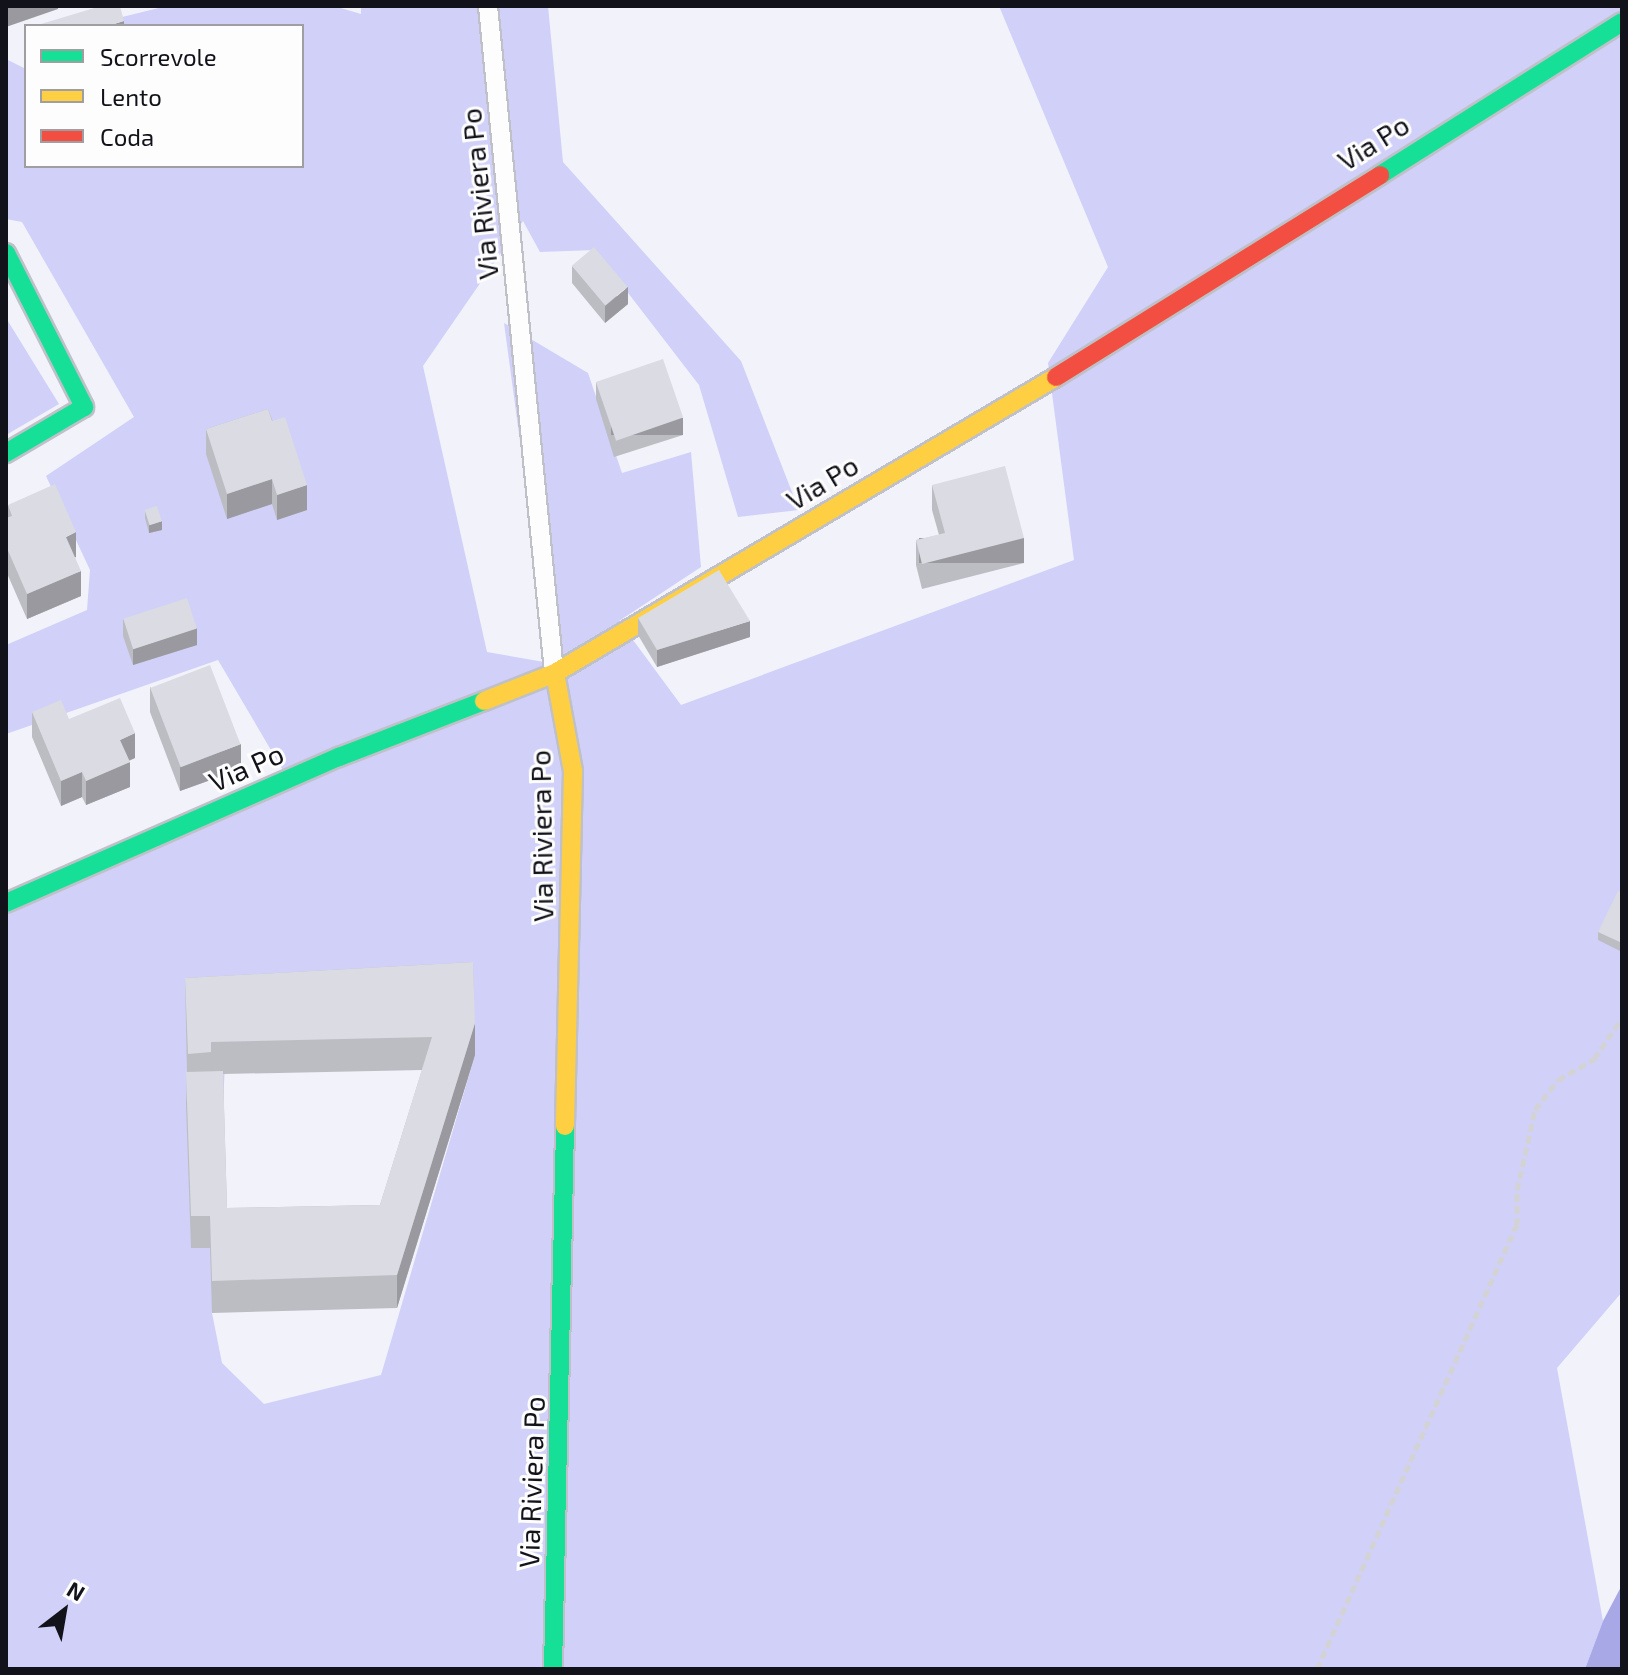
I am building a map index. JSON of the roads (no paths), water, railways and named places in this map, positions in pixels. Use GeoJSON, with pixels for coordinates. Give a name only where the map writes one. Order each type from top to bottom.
{"type":"FeatureCollection","features":[{"type":"Feature","properties":{"kind":"street","name":"Via Po"},"geometry":{"type":"LineString","coordinates":[[6,903],[339,757],[555,673],[1105,348],[1622,22]]}},
{"type":"Feature","properties":{"kind":"street"},"geometry":{"type":"LineString","coordinates":[[6,253],[84,407],[6,453]]}},
{"type":"Feature","properties":{"kind":"street","name":"Via Riviera Po"},"geometry":{"type":"LineString","coordinates":[[553,1669],[573,771],[555,673]]}},
{"type":"Feature","properties":{"kind":"lane","name":"Via Riviera Po"},"geometry":{"type":"LineString","coordinates":[[488,6],[555,673]]}}]}
